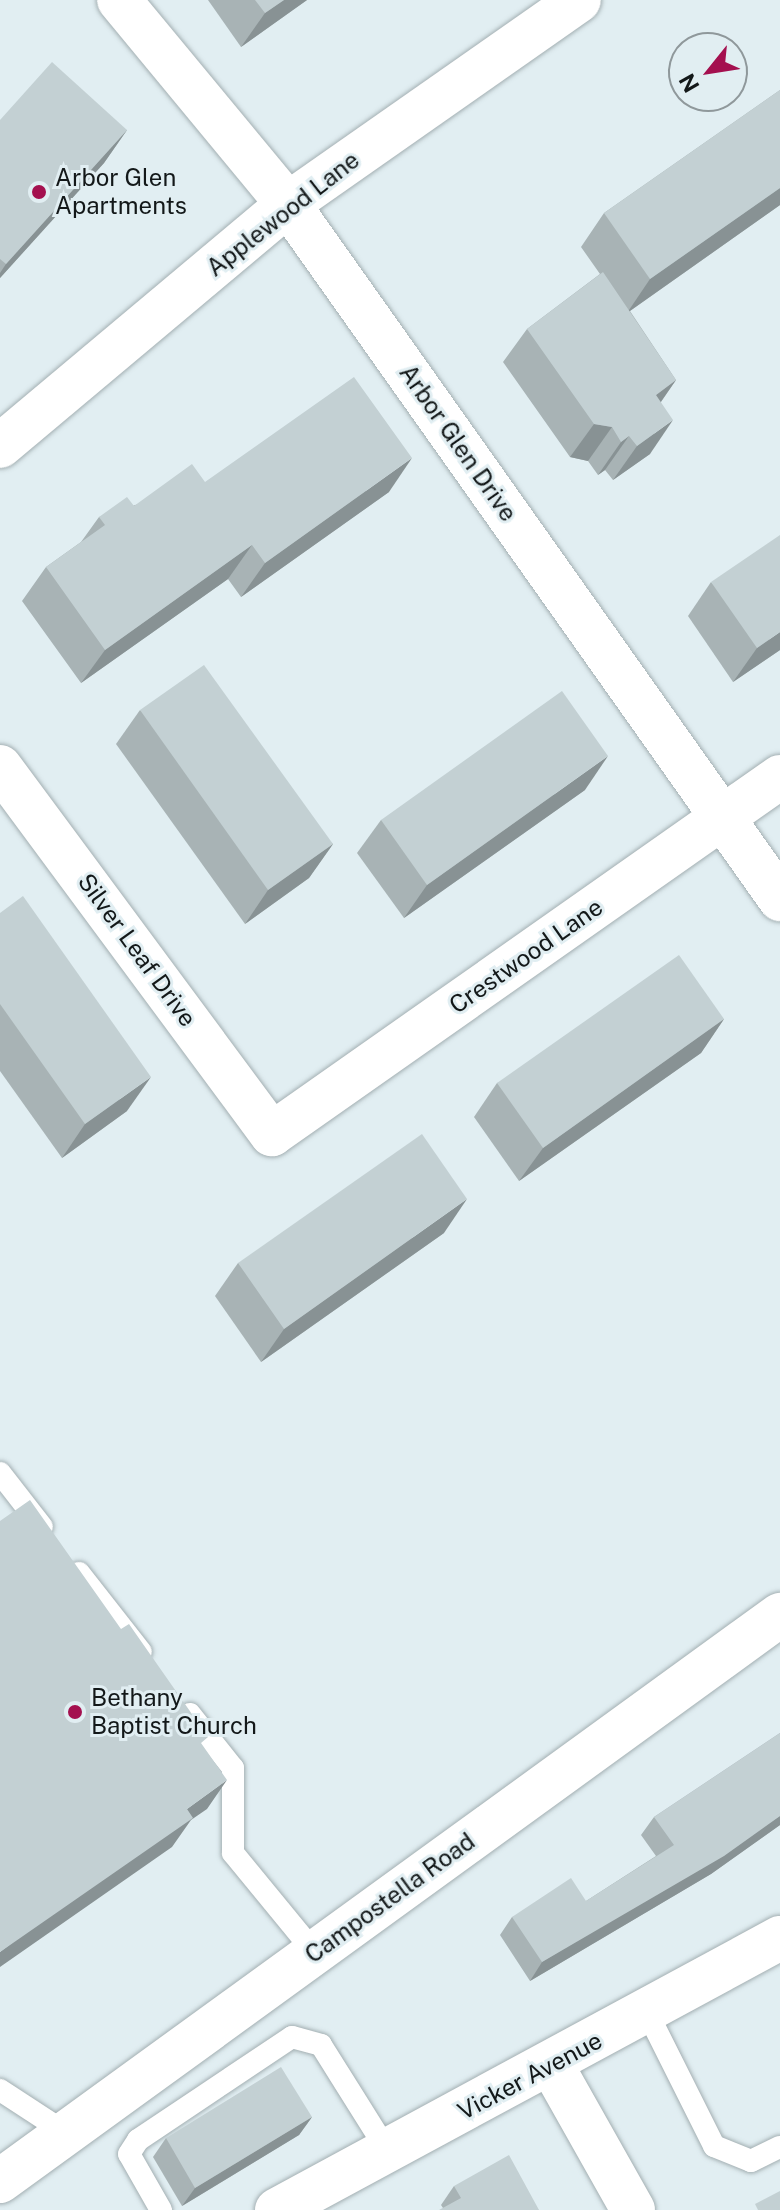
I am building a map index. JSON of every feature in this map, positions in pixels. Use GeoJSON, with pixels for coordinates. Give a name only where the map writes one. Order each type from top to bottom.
{"type":"FeatureCollection","features":[{"type":"Feature","properties":{"kind":"street","name":"Arbor Glen Drive"},"geometry":{"type":"LineString","coordinates":[[119,0],[288,204],[780,899]]}},
{"type":"Feature","properties":{"kind":"street","name":"Applewood Lane"},"geometry":{"type":"LineString","coordinates":[[0,446],[288,204],[579,0]]}},
{"type":"Feature","properties":{"kind":"street","name":"Silver Leaf Drive"},"geometry":{"type":"LineString","coordinates":[[0,767],[272,1134]]}},
{"type":"Feature","properties":{"kind":"street","name":"Crestwood Lane"},"geometry":{"type":"LineString","coordinates":[[272,1134],[780,777]]}},
{"type":"Feature","properties":{"kind":"street","name":"Campostella Road"},"geometry":{"type":"LineString","coordinates":[[0,2181],[780,1615]]}},
{"type":"Feature","properties":{"kind":"street","name":"Vicker Avenue"},"geometry":{"type":"LineString","coordinates":[[277,2210],[552,2066],[780,1938]]}},
{"type":"Feature","properties":{"kind":"street"},"geometry":{"type":"LineString","coordinates":[[552,2066],[633,2210]]}},
{"type":"Feature","properties":{"kind":"lane"},"geometry":{"type":"LineString","coordinates":[[0,1473],[155,1670]]}},
{"type":"Feature","properties":{"kind":"lane"},"geometry":{"type":"LineString","coordinates":[[174,1694],[233,1768],[233,1853],[315,1953]]}},
{"type":"Feature","properties":{"kind":"lane"},"geometry":{"type":"LineString","coordinates":[[647,2012],[714,2146],[751,2161],[780,2147]]}},
{"type":"Feature","properties":{"kind":"lane"},"geometry":{"type":"LineString","coordinates":[[161,2210],[129,2154],[138,2140],[292,2037],[321,2045],[388,2152]]}},
{"type":"Feature","properties":{"kind":"lane"},"geometry":{"type":"LineString","coordinates":[[0,2090],[66,2133]]}},
{"type":"Feature","properties":{"kind":"building"},"geometry":{"type":"Polygon","coordinates":[[[255,0],[284,0],[265,13],[255,0]]]}},
{"type":"Feature","properties":{"kind":"building","name":"Arbor Glen Apartments"},"geometry":{"type":"Polygon","coordinates":[[[52,62],[127,130],[6,264],[0,259],[0,120],[52,62]]]}},
{"type":"Feature","properties":{"kind":"building"},"geometry":{"type":"Polygon","coordinates":[[[780,90],[780,188],[650,279],[604,213],[780,90]]]}},
{"type":"Feature","properties":{"kind":"building"},"geometry":{"type":"Polygon","coordinates":[[[603,272],[676,380],[656,395],[673,420],[637,446],[629,436],[621,442],[612,427],[594,424],[527,329],[603,272]]]}},
{"type":"Feature","properties":{"kind":"building"},"geometry":{"type":"Polygon","coordinates":[[[354,377],[412,458],[265,563],[252,545],[105,650],[46,567],[105,525],[99,517],[127,497],[134,506],[192,464],[205,482],[354,377]]]}},
{"type":"Feature","properties":{"kind":"building"},"geometry":{"type":"Polygon","coordinates":[[[780,535],[780,632],[757,648],[711,582],[780,535]]]}},
{"type":"Feature","properties":{"kind":"building"},"geometry":{"type":"Polygon","coordinates":[[[204,665],[333,844],[268,890],[140,710],[204,665]]]}},
{"type":"Feature","properties":{"kind":"building"},"geometry":{"type":"Polygon","coordinates":[[[562,691],[608,756],[427,885],[381,820],[562,691]]]}},
{"type":"Feature","properties":{"kind":"building"},"geometry":{"type":"Polygon","coordinates":[[[23,896],[151,1077],[85,1124],[0,1004],[0,913],[23,896]]]}},
{"type":"Feature","properties":{"kind":"building"},"geometry":{"type":"Polygon","coordinates":[[[679,955],[724,1019],[543,1148],[497,1083],[679,955]]]}},
{"type":"Feature","properties":{"kind":"building"},"geometry":{"type":"Polygon","coordinates":[[[422,1134],[467,1199],[284,1329],[238,1263],[422,1134]]]}},
{"type":"Feature","properties":{"kind":"building","name":"Bethany Baptist Church"},"geometry":{"type":"Polygon","coordinates":[[[30,1500],[121,1629],[129,1624],[208,1737],[201,1743],[227,1780],[187,1809],[193,1818],[0,1952],[0,1521],[30,1500]]]}},
{"type":"Feature","properties":{"kind":"building"},"geometry":{"type":"Polygon","coordinates":[[[780,1733],[780,1816],[724,1856],[542,1962],[512,1917],[571,1878],[586,1901],[674,1845],[654,1817],[780,1733]]]}},
{"type":"Feature","properties":{"kind":"building"},"geometry":{"type":"Polygon","coordinates":[[[281,2067],[312,2117],[195,2188],[166,2138],[281,2067]]]}},
{"type":"Feature","properties":{"kind":"building"},"geometry":{"type":"Polygon","coordinates":[[[509,2155],[539,2210],[439,2210],[461,2198],[454,2186],[509,2155]]]}},
{"type":"Feature","properties":{"kind":"building"},"geometry":{"type":"Polygon","coordinates":[[[780,2191],[780,2210],[758,2210],[755,2204],[780,2191]]]}},
{"type":"Feature","properties":{"kind":"place","name":"Arbor Glen Apartments"},"geometry":{"type":"Point","coordinates":[39,192]}},
{"type":"Feature","properties":{"kind":"place","name":"Bethany Baptist Church"},"geometry":{"type":"Point","coordinates":[75,1712]}}]}
